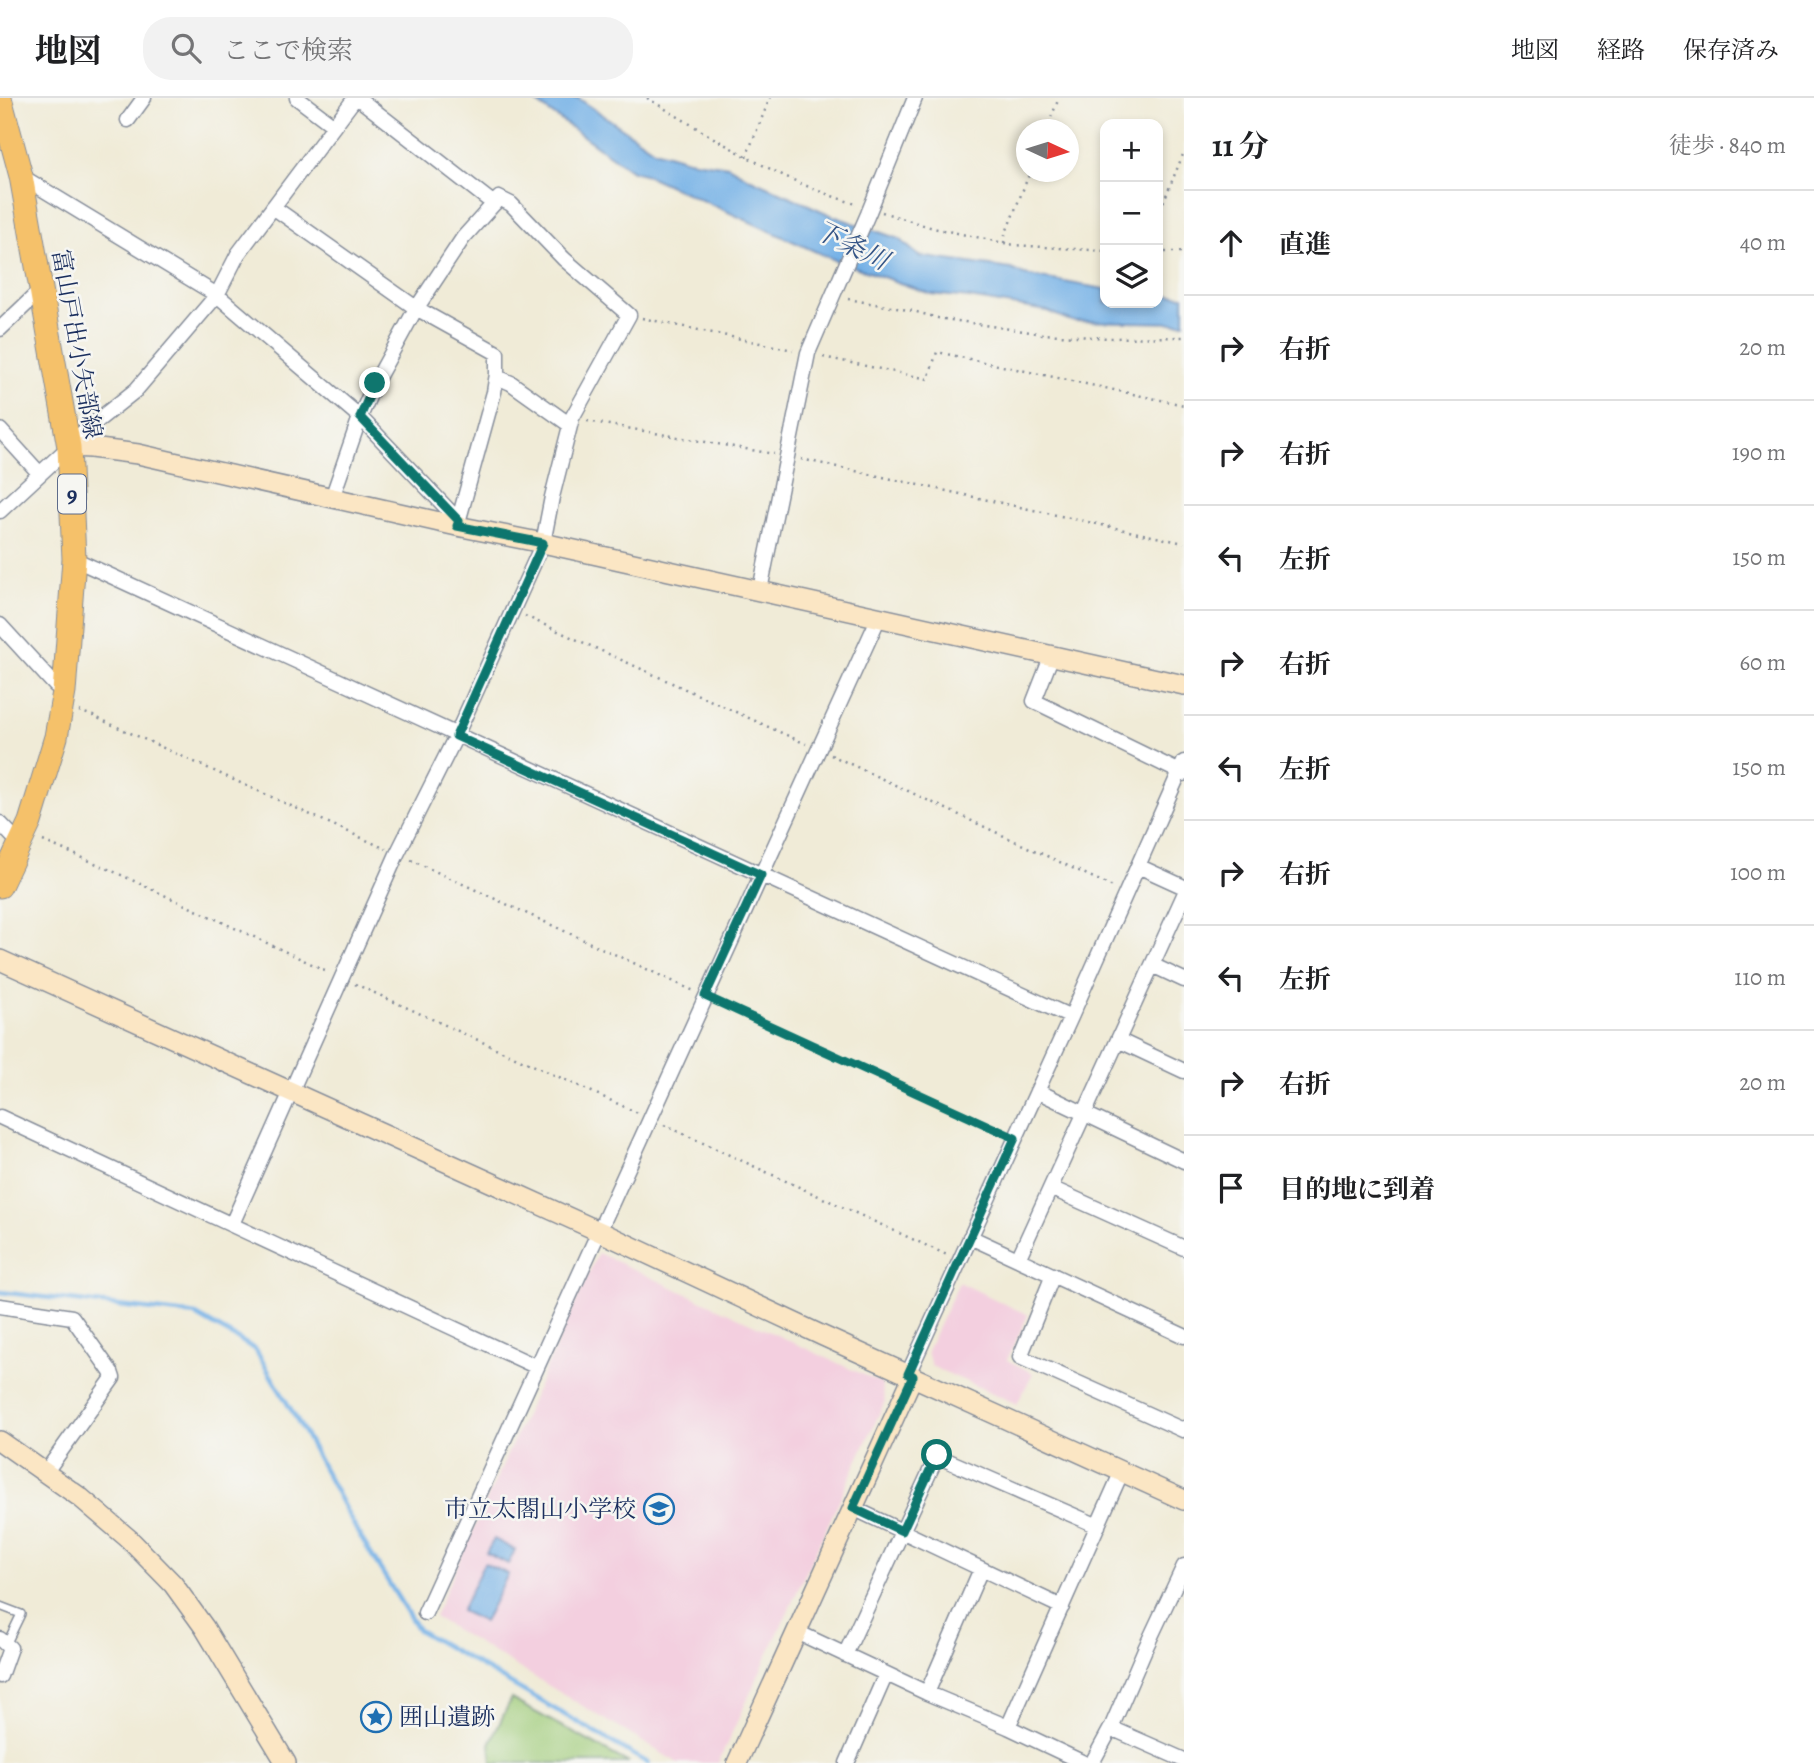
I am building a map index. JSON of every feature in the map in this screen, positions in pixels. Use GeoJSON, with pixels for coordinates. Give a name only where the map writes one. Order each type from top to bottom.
{"type":"FeatureCollection","features":[{"type":"Feature","properties":{"kind":"main road","name":"富山戸出小矢部線"},"geometry":{"type":"LineString","coordinates":[[0,886],[30,822],[56,737],[63,699],[74,559],[69,447],[21,176],[2,113]]}},
{"type":"Feature","properties":{"kind":"street"},"geometry":{"type":"LineString","coordinates":[[128,120],[144,98]]}},
{"type":"Feature","properties":{"kind":"street"},"geometry":{"type":"LineString","coordinates":[[297,98],[334,126]]}},
{"type":"Feature","properties":{"kind":"street"},"geometry":{"type":"LineString","coordinates":[[0,511],[83,432],[136,390],[217,295],[238,254],[356,98],[494,204]]}},
{"type":"Feature","properties":{"kind":"street"},"geometry":{"type":"LineString","coordinates":[[760,590],[808,353],[915,98]]}},
{"type":"Feature","properties":{"kind":"street"},"geometry":{"type":"LineString","coordinates":[[21,176],[217,295],[360,417],[458,523]]}},
{"type":"Feature","properties":{"kind":"street"},"geometry":{"type":"LineString","coordinates":[[232,1224],[397,854],[456,736],[543,543],[571,421],[629,315],[564,259],[510,204],[499,198],[463,238],[416,308],[375,383],[360,417],[332,498]]}},
{"type":"Feature","properties":{"kind":"street"},"geometry":{"type":"LineString","coordinates":[[273,207],[416,308],[497,352],[497,377],[458,523]]}},
{"type":"Feature","properties":{"kind":"street"},"geometry":{"type":"LineString","coordinates":[[1,326],[41,290]]}},
{"type":"Feature","properties":{"kind":"street"},"geometry":{"type":"LineString","coordinates":[[497,377],[571,421]]}},
{"type":"Feature","properties":{"kind":"street"},"geometry":{"type":"LineString","coordinates":[[0,430],[40,474]]}},
{"type":"Feature","properties":{"kind":"street"},"geometry":{"type":"LineString","coordinates":[[69,447],[91,447],[138,454],[1184,685]]}},
{"type":"Feature","properties":{"kind":"street"},"geometry":{"type":"LineString","coordinates":[[74,559],[1071,1017]]}},
{"type":"Feature","properties":{"kind":"street"},"geometry":{"type":"LineString","coordinates":[[425,1613],[879,617]]}},
{"type":"Feature","properties":{"kind":"street"},"geometry":{"type":"LineString","coordinates":[[0,625],[55,685],[63,699]]}},
{"type":"Feature","properties":{"kind":"street"},"geometry":{"type":"LineString","coordinates":[[737,1763],[853,1508],[959,1261],[1183,769],[1034,701],[1052,655]]}},
{"type":"Feature","properties":{"kind":"street"},"geometry":{"type":"LineString","coordinates":[[0,823],[22,838]]}},
{"type":"Feature","properties":{"kind":"street"},"geometry":{"type":"LineString","coordinates":[[1138,866],[1184,887]]}},
{"type":"Feature","properties":{"kind":"street"},"geometry":{"type":"LineString","coordinates":[[1018,1259],[1184,895]]}},
{"type":"Feature","properties":{"kind":"street"},"geometry":{"type":"LineString","coordinates":[[0,960],[1184,1500]]}},
{"type":"Feature","properties":{"kind":"street"},"geometry":{"type":"LineString","coordinates":[[1152,965],[1184,980]]}},
{"type":"Feature","properties":{"kind":"street"},"geometry":{"type":"LineString","coordinates":[[1118,1040],[1184,1071]]}},
{"type":"Feature","properties":{"kind":"street"},"geometry":{"type":"LineString","coordinates":[[1037,1091],[1184,1161]]}},
{"type":"Feature","properties":{"kind":"street"},"geometry":{"type":"LineString","coordinates":[[0,1117],[537,1367]]}},
{"type":"Feature","properties":{"kind":"street"},"geometry":{"type":"LineString","coordinates":[[1051,1188],[1184,1248]]}},
{"type":"Feature","properties":{"kind":"street"},"geometry":{"type":"LineString","coordinates":[[970,1237],[1184,1336]]}},
{"type":"Feature","properties":{"kind":"street"},"geometry":{"type":"LineString","coordinates":[[1053,1275],[1020,1357],[1183,1430],[1184,1428]]}},
{"type":"Feature","properties":{"kind":"street"},"geometry":{"type":"LineString","coordinates":[[0,1306],[72,1317],[113,1378],[46,1473]]}},
{"type":"Feature","properties":{"kind":"street"},"geometry":{"type":"LineString","coordinates":[[0,1441],[81,1497],[129,1539],[173,1584],[204,1627],[286,1763]]}},
{"type":"Feature","properties":{"kind":"street"},"geometry":{"type":"LineString","coordinates":[[845,1655],[937,1455],[1098,1526]]}},
{"type":"Feature","properties":{"kind":"street"},"geometry":{"type":"LineString","coordinates":[[1008,1727],[1122,1471]]}},
{"type":"Feature","properties":{"kind":"street"},"geometry":{"type":"LineString","coordinates":[[853,1508],[1062,1607]]}},
{"type":"Feature","properties":{"kind":"street"},"geometry":{"type":"LineString","coordinates":[[1092,1763],[1111,1728],[1184,1566]]}},
{"type":"Feature","properties":{"kind":"street"},"geometry":{"type":"LineString","coordinates":[[927,1693],[981,1569]]}},
{"type":"Feature","properties":{"kind":"street"},"geometry":{"type":"LineString","coordinates":[[797,1632],[1084,1763]]}},
{"type":"Feature","properties":{"kind":"street"},"geometry":{"type":"LineString","coordinates":[[0,1676],[10,1648],[3,1642]]}},
{"type":"Feature","properties":{"kind":"street"},"geometry":{"type":"LineString","coordinates":[[847,1763],[886,1674]]}},
{"type":"Feature","properties":{"kind":"street"},"geometry":{"type":"LineString","coordinates":[[1111,1728],[1184,1760]]}},
{"type":"Feature","properties":{"kind":"lane"},"geometry":{"type":"LineString","coordinates":[[0,1606],[21,1614],[3,1642]]}},
{"type":"Feature","properties":{"kind":"path"},"geometry":{"type":"LineString","coordinates":[[746,157],[770,98]]}},
{"type":"Feature","properties":{"kind":"path"},"geometry":{"type":"LineString","coordinates":[[1050,119],[1058,99],[1052,98]]}},
{"type":"Feature","properties":{"kind":"path"},"geometry":{"type":"LineString","coordinates":[[1163,203],[1184,152]]}},
{"type":"Feature","properties":{"kind":"path"},"geometry":{"type":"LineString","coordinates":[[1004,243],[1026,182]]}},
{"type":"Feature","properties":{"kind":"path"},"geometry":{"type":"LineString","coordinates":[[1163,253],[1184,252]]}},
{"type":"Feature","properties":{"kind":"path"},"geometry":{"type":"LineString","coordinates":[[835,291],[857,302],[1043,334],[1109,338],[1184,337]]}},
{"type":"Feature","properties":{"kind":"path"},"geometry":{"type":"LineString","coordinates":[[629,315],[928,379],[937,352],[1184,405]]}},
{"type":"Feature","properties":{"kind":"path"},"geometry":{"type":"LineString","coordinates":[[571,421],[787,456],[1184,543]]}},
{"type":"Feature","properties":{"kind":"path"},"geometry":{"type":"LineString","coordinates":[[63,699],[93,716],[1015,1138]]}},
{"type":"Feature","properties":{"kind":"path"},"geometry":{"type":"LineString","coordinates":[[22,838],[104,867],[959,1261]]}},
{"type":"Feature","properties":{"kind":"shaded area","name":"市立太閤山小学校"},"geometry":{"type":"Polygon","coordinates":[[[598,1253],[881,1383],[885,1401],[718,1763],[678,1763],[434,1617],[598,1253]]]}},
{"type":"Feature","properties":{"kind":"shaded area"},"geometry":{"type":"Polygon","coordinates":[[[959,1282],[1028,1315],[1007,1360],[1033,1373],[1017,1404],[931,1366],[927,1351],[959,1282]]]}},
{"type":"Feature","properties":{"kind":"green space"},"geometry":{"type":"Polygon","coordinates":[[[511,1699],[629,1763],[492,1763],[490,1744],[511,1699]]]}},
{"type":"Feature","properties":{"kind":"water","name":"下条川"},"geometry":{"type":"Polygon","coordinates":[[[530,98],[578,98],[654,150],[688,160],[728,166],[833,216],[899,239],[919,256],[1011,269],[1024,275],[1100,288],[1100,308],[1163,308],[1163,294],[1184,296],[1184,323],[1071,321],[1047,311],[931,294],[832,259],[632,171],[530,98]]]}},
{"type":"Feature","properties":{"kind":"water"},"geometry":{"type":"Polygon","coordinates":[[[494,1539],[515,1550],[508,1564],[486,1553],[494,1539]]]}},
{"type":"Feature","properties":{"kind":"water"},"geometry":{"type":"Polygon","coordinates":[[[484,1563],[508,1574],[484,1622],[461,1611],[484,1563]]]}},
{"type":"Feature","properties":{"kind":"waterway"},"geometry":{"type":"LineString","coordinates":[[0,1292],[196,1315],[255,1349],[299,1423],[358,1533],[418,1630],[648,1763]]}},
{"type":"Feature","properties":{"kind":"place","name":"市立太閤山小学校"},"geometry":{"type":"Point","coordinates":[659,1509]}},
{"type":"Feature","properties":{"kind":"place","name":"囲山遺跡"},"geometry":{"type":"Point","coordinates":[376,1717]}},
{"type":"Feature","properties":{"kind":"route"},"geometry":{"type":"LineString","coordinates":[[375,383],[360,417],[459,521],[457,526],[543,543],[456,736],[761,875],[705,996],[1015,1138],[908,1374],[913,1376],[853,1508],[902,1531],[937,1455]]}}]}
